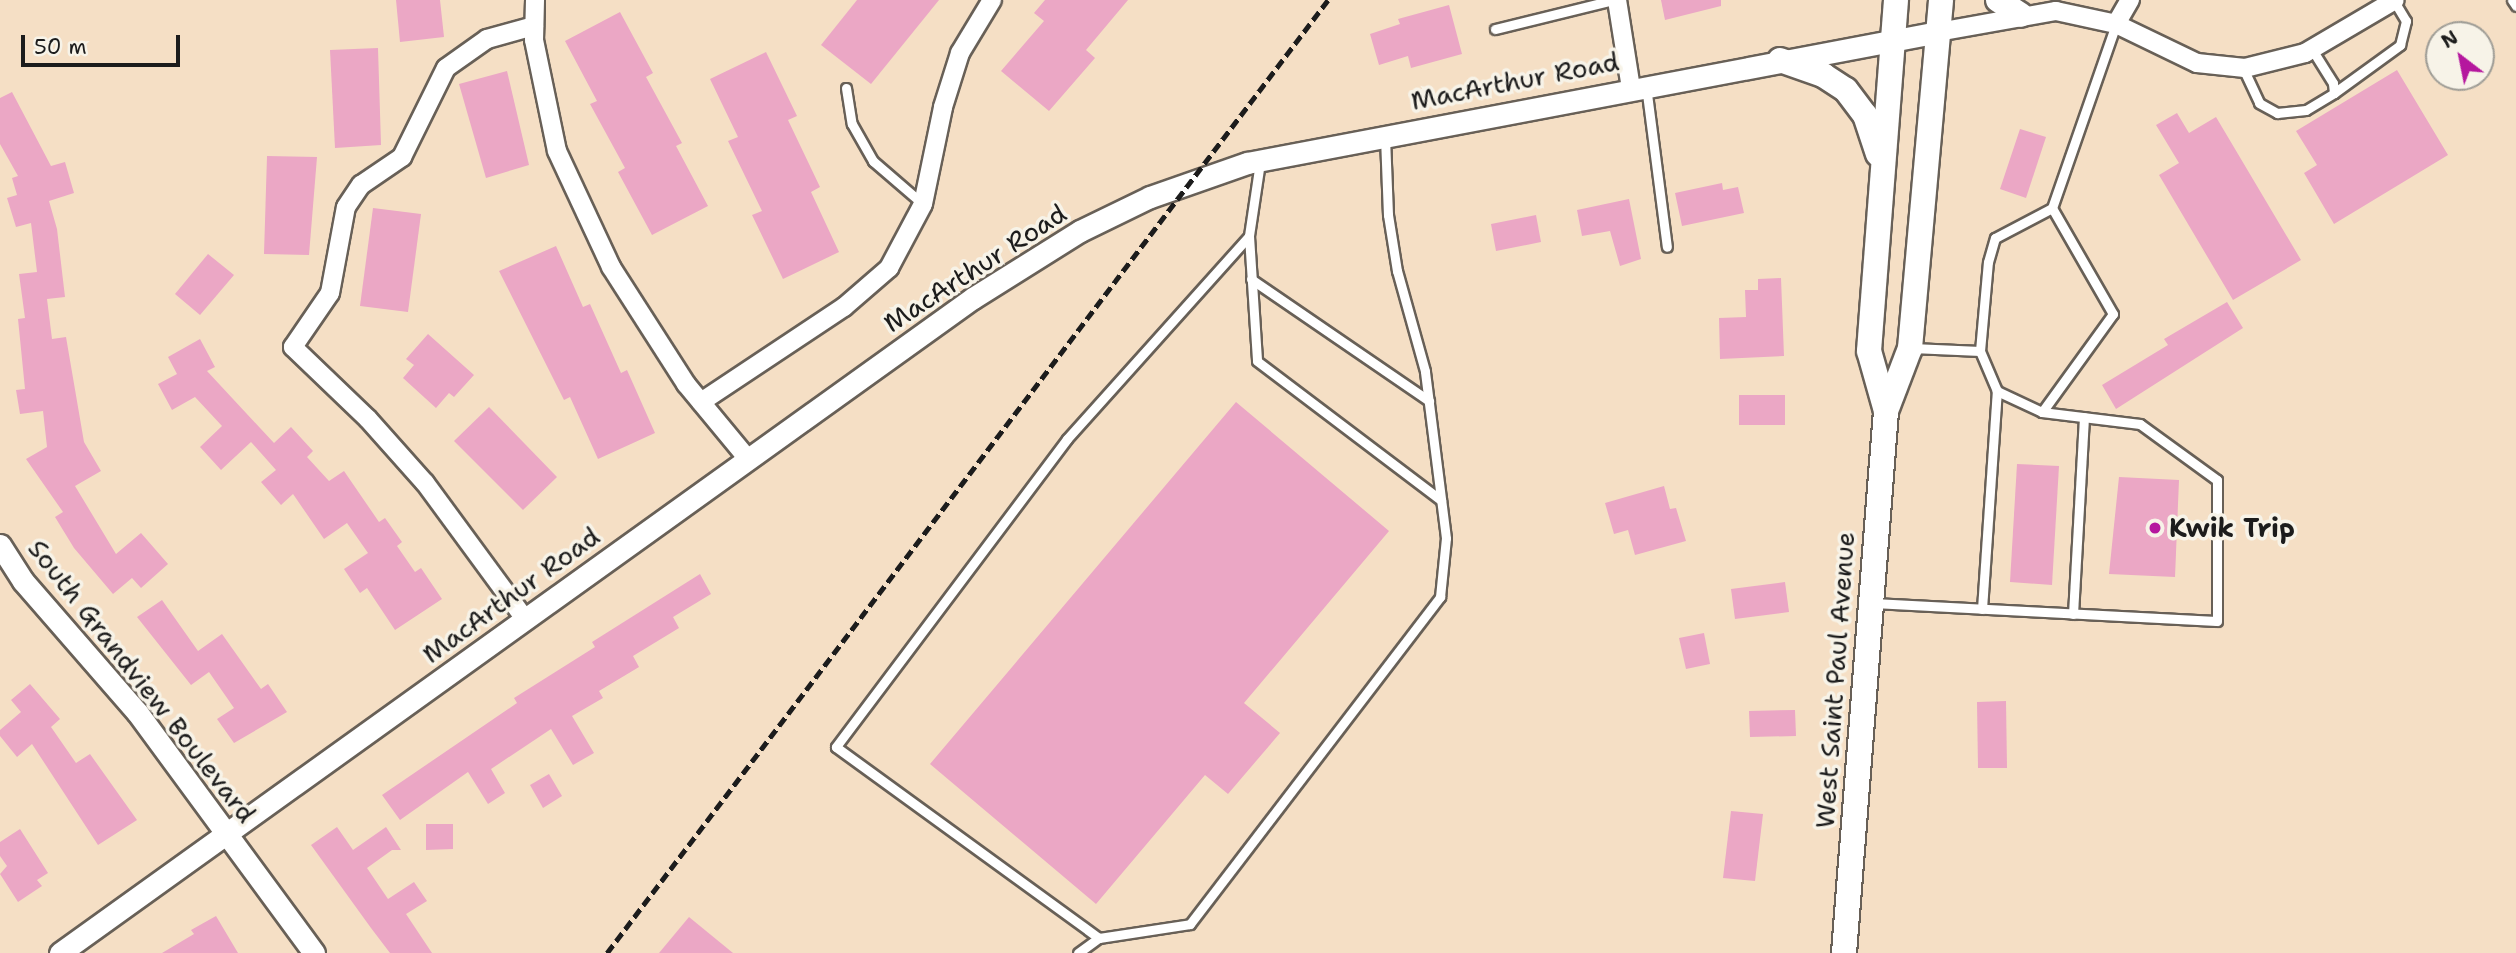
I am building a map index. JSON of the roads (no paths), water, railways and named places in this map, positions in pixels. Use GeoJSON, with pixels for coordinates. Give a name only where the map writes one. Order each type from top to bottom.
{"type":"FeatureCollection","features":[{"type":"Feature","properties":{"kind":"main road","name":"West Saint Paul Avenue"},"geometry":{"type":"LineString","coordinates":[[1886,411],[1868,351],[1896,0]]}},
{"type":"Feature","properties":{"kind":"main road","name":"West Saint Paul Avenue"},"geometry":{"type":"LineString","coordinates":[[1844,953],[1886,411],[1910,348],[1941,0]]}},
{"type":"Feature","properties":{"kind":"main road"},"geometry":{"type":"LineString","coordinates":[[1998,0],[2021,15]]}},
{"type":"Feature","properties":{"kind":"main road"},"geometry":{"type":"LineString","coordinates":[[1780,60],[1823,75],[1846,90],[1865,115],[1882,167]]}},
{"type":"Feature","properties":{"kind":"street"},"geometry":{"type":"LineString","coordinates":[[535,0],[534,26],[557,151],[611,267],[701,402],[748,460]]}},
{"type":"Feature","properties":{"kind":"street"},"geometry":{"type":"LineString","coordinates":[[701,402],[844,307],[889,268],[923,204],[943,107],[960,53],[992,0]]}},
{"type":"Feature","properties":{"kind":"street"},"geometry":{"type":"LineString","coordinates":[[1615,0],[1639,87]]}},
{"type":"Feature","properties":{"kind":"street"},"geometry":{"type":"LineString","coordinates":[[2116,24],[2130,0]]}},
{"type":"Feature","properties":{"kind":"street","name":"MacArthur Road"},"geometry":{"type":"LineString","coordinates":[[60,953],[1034,256],[1150,197],[1260,160],[1385,134],[2021,15],[2056,11],[2116,24],[2197,62],[2244,68],[2286,61],[2312,49],[2394,0]]}},
{"type":"Feature","properties":{"kind":"street"},"geometry":{"type":"LineString","coordinates":[[525,619],[425,483],[368,419],[293,347],[330,293],[346,207],[362,185],[402,157],[446,68],[487,39],[534,26]]}},
{"type":"Feature","properties":{"kind":"street","name":"South Grandview Boulevard"},"geometry":{"type":"LineString","coordinates":[[0,545],[23,581],[138,712],[314,953]]}},
{"type":"Feature","properties":{"kind":"lane"},"geometry":{"type":"LineString","coordinates":[[1495,29],[1615,0]]}},
{"type":"Feature","properties":{"kind":"lane"},"geometry":{"type":"LineString","coordinates":[[2244,68],[2259,103],[2277,113],[2306,110],[2400,45],[2406,21],[2394,0]]}},
{"type":"Feature","properties":{"kind":"lane"},"geometry":{"type":"LineString","coordinates":[[2512,0],[2516,6]]}},
{"type":"Feature","properties":{"kind":"lane"},"geometry":{"type":"LineString","coordinates":[[1982,609],[1997,391],[1980,351],[1988,262],[1995,238],[2052,208],[2116,24]]}},
{"type":"Feature","properties":{"kind":"lane"},"geometry":{"type":"LineString","coordinates":[[2312,49],[2333,83],[2334,93]]}},
{"type":"Feature","properties":{"kind":"lane"},"geometry":{"type":"LineString","coordinates":[[1639,87],[1667,247]]}},
{"type":"Feature","properties":{"kind":"lane"},"geometry":{"type":"LineString","coordinates":[[846,88],[852,124],[873,160],[923,204]]}},
{"type":"Feature","properties":{"kind":"lane"},"geometry":{"type":"LineString","coordinates":[[1078,953],[1099,938],[1190,924],[1440,597],[1446,538],[1425,371],[1397,271],[1388,215],[1385,134]]}},
{"type":"Feature","properties":{"kind":"lane"},"geometry":{"type":"LineString","coordinates":[[1260,160],[1249,236],[1257,361],[1441,499]]}},
{"type":"Feature","properties":{"kind":"lane"},"geometry":{"type":"LineString","coordinates":[[2042,412],[2113,314],[2052,208]]}},
{"type":"Feature","properties":{"kind":"lane"},"geometry":{"type":"LineString","coordinates":[[1099,938],[836,747],[1067,439],[1249,236]]}},
{"type":"Feature","properties":{"kind":"lane"},"geometry":{"type":"LineString","coordinates":[[1251,279],[1429,401]]}},
{"type":"Feature","properties":{"kind":"lane"},"geometry":{"type":"LineString","coordinates":[[1910,348],[1980,351]]}},
{"type":"Feature","properties":{"kind":"lane"},"geometry":{"type":"LineString","coordinates":[[1871,603],[2217,621],[2217,480],[2140,424],[2042,412],[1997,391]]}},
{"type":"Feature","properties":{"kind":"lane"},"geometry":{"type":"LineString","coordinates":[[2073,614],[2084,417]]}},
{"type":"Feature","properties":{"kind":"railway"},"geometry":{"type":"LineString","coordinates":[[607,953],[1328,0]]}},
{"type":"Feature","properties":{"kind":"place","name":"Kwik Trip"},"geometry":{"type":"Point","coordinates":[2155,528]}}]}
